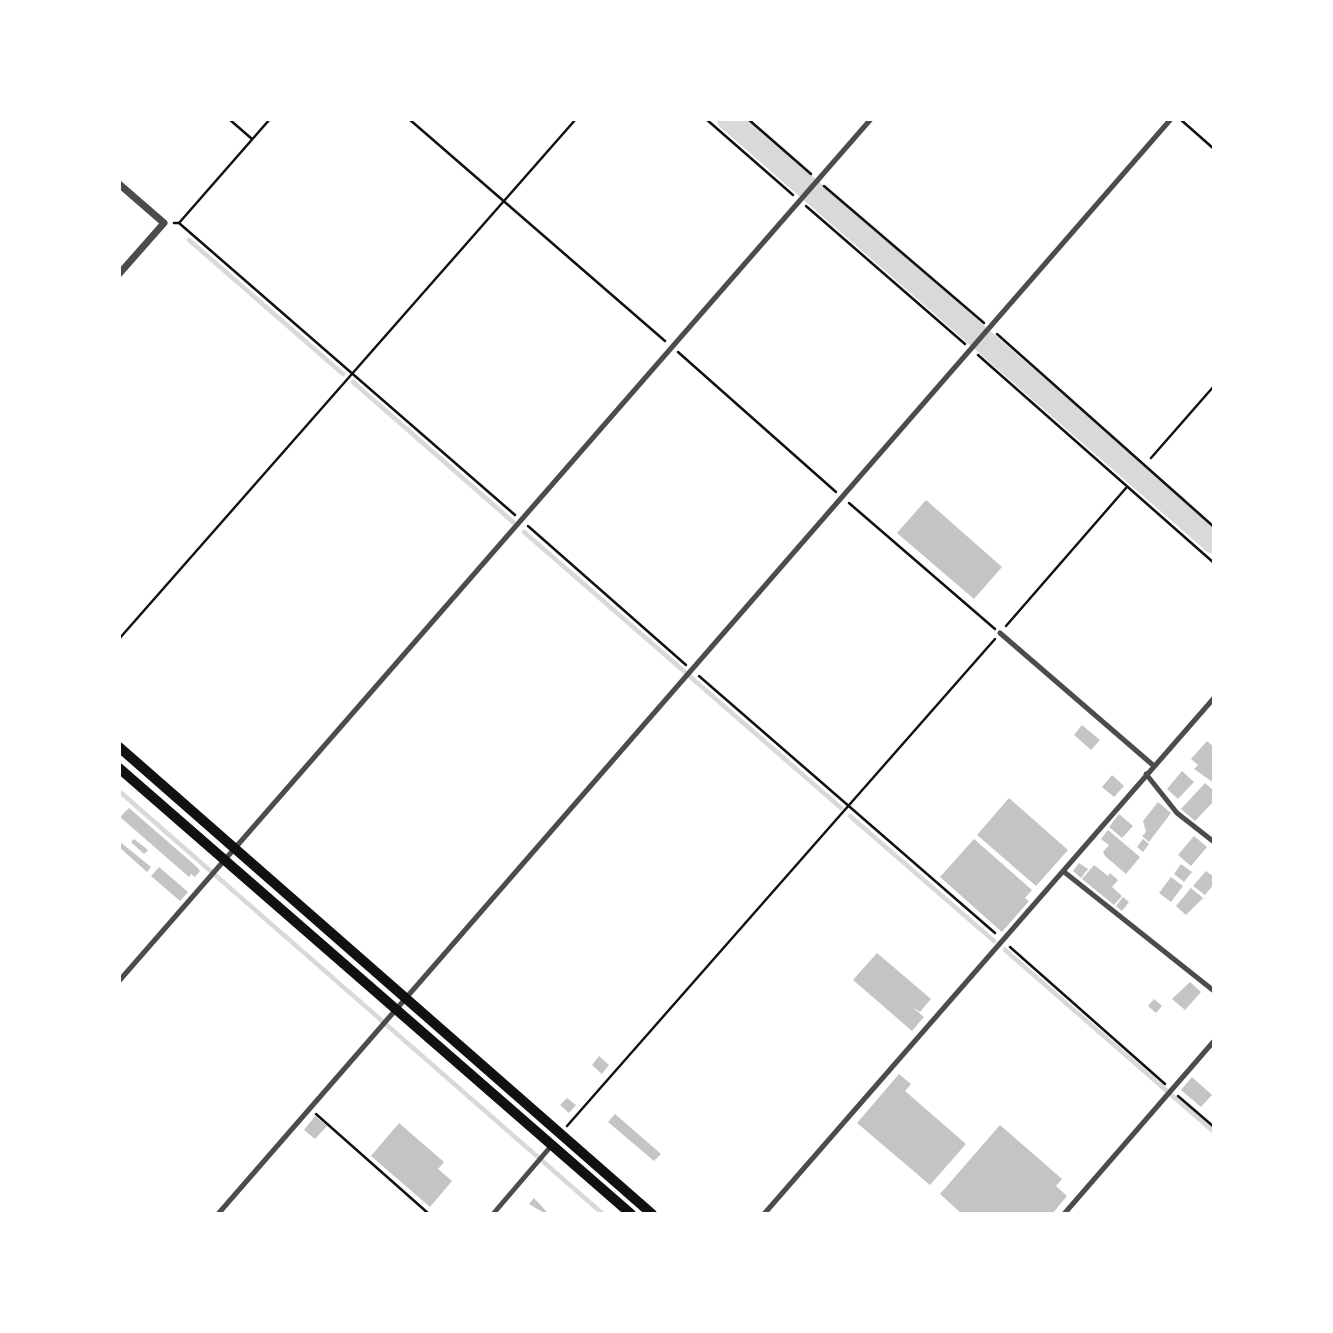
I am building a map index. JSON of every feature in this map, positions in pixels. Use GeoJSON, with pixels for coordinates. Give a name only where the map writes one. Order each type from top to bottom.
{"type":"FeatureCollection","features":[{"type":"Feature","properties":{"kind":"highway"},"geometry":{"type":"LineString","coordinates":[[119,747],[652,1214]]}},
{"type":"Feature","properties":{"kind":"highway"},"geometry":{"type":"LineString","coordinates":[[119,768],[631,1214]]}},
{"type":"Feature","properties":{"kind":"street"},"geometry":{"type":"LineString","coordinates":[[119,981],[871,119]]}},
{"type":"Feature","properties":{"kind":"street"},"geometry":{"type":"LineString","coordinates":[[218,1214],[1171,119]]}},
{"type":"Feature","properties":{"kind":"street"},"geometry":{"type":"LineString","coordinates":[[119,184],[164,223],[119,274]]}},
{"type":"Feature","properties":{"kind":"street"},"geometry":{"type":"LineString","coordinates":[[1000,634],[1154,766]]}},
{"type":"Feature","properties":{"kind":"street"},"geometry":{"type":"LineString","coordinates":[[764,1214],[1214,698]]}},
{"type":"Feature","properties":{"kind":"street"},"geometry":{"type":"LineString","coordinates":[[1146,774],[1177,813],[1214,842]]}},
{"type":"Feature","properties":{"kind":"street"},"geometry":{"type":"LineString","coordinates":[[1062,871],[1214,991]]}},
{"type":"Feature","properties":{"kind":"street"},"geometry":{"type":"LineString","coordinates":[[1064,1214],[1214,1041]]}},
{"type":"Feature","properties":{"kind":"street"},"geometry":{"type":"LineString","coordinates":[[493,1214],[552,1145]]}},
{"type":"Feature","properties":{"kind":"path"},"geometry":{"type":"LineString","coordinates":[[229,119],[252,139]]}},
{"type":"Feature","properties":{"kind":"path"},"geometry":{"type":"LineString","coordinates":[[179,223],[270,119]]}},
{"type":"Feature","properties":{"kind":"path"},"geometry":{"type":"LineString","coordinates":[[409,119],[1000,634]]}},
{"type":"Feature","properties":{"kind":"path"},"geometry":{"type":"LineString","coordinates":[[119,639],[576,119]]}},
{"type":"Feature","properties":{"kind":"path"},"geometry":{"type":"LineString","coordinates":[[706,119],[973,347],[1126,488],[1214,564]]}},
{"type":"Feature","properties":{"kind":"path"},"geometry":{"type":"LineString","coordinates":[[1180,119],[1214,149]]}},
{"type":"Feature","properties":{"kind":"path"},"geometry":{"type":"LineString","coordinates":[[164,223],[179,223],[1003,940],[1170,1092],[1214,1127]]}},
{"type":"Feature","properties":{"kind":"path"},"geometry":{"type":"LineString","coordinates":[[1150,458],[1214,386]]}},
{"type":"Feature","properties":{"kind":"path"},"geometry":{"type":"LineString","coordinates":[[561,1134],[1126,488]]}},
{"type":"Feature","properties":{"kind":"path"},"geometry":{"type":"LineString","coordinates":[[310,1109],[429,1214]]}},
{"type":"Feature","properties":{"kind":"building"},"geometry":{"type":"Polygon","coordinates":[[[926,500],[1002,567],[974,599],[897,533],[926,500]]]}},
{"type":"Feature","properties":{"kind":"building"},"geometry":{"type":"Polygon","coordinates":[[[1082,725],[1100,740],[1091,750],[1074,735],[1082,725]]]}},
{"type":"Feature","properties":{"kind":"building"},"geometry":{"type":"Polygon","coordinates":[[[1207,741],[1214,747],[1214,783],[1194,769],[1198,765],[1191,759],[1207,741]]]}},
{"type":"Feature","properties":{"kind":"building"},"geometry":{"type":"Polygon","coordinates":[[[1182,771],[1194,782],[1178,799],[1167,789],[1182,771]]]}},
{"type":"Feature","properties":{"kind":"building"},"geometry":{"type":"Polygon","coordinates":[[[1112,775],[1124,786],[1114,797],[1102,787],[1112,775]]]}},
{"type":"Feature","properties":{"kind":"building"},"geometry":{"type":"Polygon","coordinates":[[[1205,783],[1214,791],[1214,801],[1195,821],[1181,809],[1205,783]]]}},
{"type":"Feature","properties":{"kind":"building"},"geometry":{"type":"Polygon","coordinates":[[[1009,798],[1068,850],[1036,886],[977,835],[1009,798]]]}},
{"type":"Feature","properties":{"kind":"building"},"geometry":{"type":"Polygon","coordinates":[[[1158,802],[1171,813],[1149,842],[1142,836],[1146,832],[1143,821],[1158,802]]]}},
{"type":"Feature","properties":{"kind":"building"},"geometry":{"type":"Polygon","coordinates":[[[129,808],[197,867],[200,871],[195,877],[191,874],[189,877],[120,817],[129,808]]]}},
{"type":"Feature","properties":{"kind":"building"},"geometry":{"type":"Polygon","coordinates":[[[1119,814],[1133,826],[1122,838],[1109,827],[1119,814]]]}},
{"type":"Feature","properties":{"kind":"building"},"geometry":{"type":"Polygon","coordinates":[[[1108,830],[1140,857],[1126,874],[1103,852],[1109,845],[1101,839],[1108,830]]]}},
{"type":"Feature","properties":{"kind":"building"},"geometry":{"type":"Polygon","coordinates":[[[1194,836],[1207,847],[1191,866],[1178,855],[1194,836]]]}},
{"type":"Feature","properties":{"kind":"building"},"geometry":{"type":"Polygon","coordinates":[[[134,839],[148,850],[144,854],[131,842],[134,839]]]}},
{"type":"Feature","properties":{"kind":"building"},"geometry":{"type":"Polygon","coordinates":[[[974,839],[1032,890],[1025,898],[1029,901],[1002,932],[940,877],[974,839]]]}},
{"type":"Feature","properties":{"kind":"building"},"geometry":{"type":"Polygon","coordinates":[[[1143,839],[1149,844],[1143,852],[1137,847],[1143,839]]]}},
{"type":"Feature","properties":{"kind":"building"},"geometry":{"type":"Polygon","coordinates":[[[119,841],[151,867],[147,872],[119,847],[119,841]]]}},
{"type":"Feature","properties":{"kind":"building"},"geometry":{"type":"Polygon","coordinates":[[[1079,863],[1088,869],[1081,878],[1073,871],[1079,863]]]}},
{"type":"Feature","properties":{"kind":"building"},"geometry":{"type":"Polygon","coordinates":[[[1181,864],[1192,872],[1184,882],[1174,874],[1181,864]]]}},
{"type":"Feature","properties":{"kind":"building"},"geometry":{"type":"Polygon","coordinates":[[[1094,865],[1118,880],[1112,887],[1122,896],[1114,905],[1082,879],[1094,865]]]}},
{"type":"Feature","properties":{"kind":"building"},"geometry":{"type":"Polygon","coordinates":[[[159,867],[188,892],[180,901],[151,876],[159,867]]]}},
{"type":"Feature","properties":{"kind":"building"},"geometry":{"type":"Polygon","coordinates":[[[1206,871],[1214,877],[1214,884],[1205,895],[1193,886],[1206,871]]]}},
{"type":"Feature","properties":{"kind":"building"},"geometry":{"type":"Polygon","coordinates":[[[1171,877],[1183,886],[1171,902],[1159,893],[1171,877]]]}},
{"type":"Feature","properties":{"kind":"building"},"geometry":{"type":"Polygon","coordinates":[[[1191,888],[1203,898],[1186,915],[1176,906],[1191,888]]]}},
{"type":"Feature","properties":{"kind":"building"},"geometry":{"type":"Polygon","coordinates":[[[1123,897],[1129,902],[1122,911],[1116,906],[1123,897]]]}},
{"type":"Feature","properties":{"kind":"building"},"geometry":{"type":"Polygon","coordinates":[[[877,953],[931,999],[920,1012],[911,1006],[924,1017],[912,1031],[853,980],[877,953]]]}},
{"type":"Feature","properties":{"kind":"building"},"geometry":{"type":"Polygon","coordinates":[[[1190,982],[1201,992],[1185,1010],[1172,999],[1190,982]]]}},
{"type":"Feature","properties":{"kind":"building"},"geometry":{"type":"Polygon","coordinates":[[[1154,999],[1162,1006],[1156,1013],[1148,1006],[1154,999]]]}},
{"type":"Feature","properties":{"kind":"building"},"geometry":{"type":"Polygon","coordinates":[[[599,1056],[609,1065],[602,1074],[592,1065],[599,1056]]]}},
{"type":"Feature","properties":{"kind":"building"},"geometry":{"type":"Polygon","coordinates":[[[899,1074],[911,1084],[905,1091],[966,1144],[930,1185],[857,1123],[899,1074]]]}},
{"type":"Feature","properties":{"kind":"building"},"geometry":{"type":"Polygon","coordinates":[[[1192,1077],[1212,1095],[1201,1107],[1181,1090],[1192,1077]]]}},
{"type":"Feature","properties":{"kind":"building"},"geometry":{"type":"Polygon","coordinates":[[[567,1098],[576,1105],[569,1113],[560,1105],[567,1098]]]}},
{"type":"Feature","properties":{"kind":"building"},"geometry":{"type":"Polygon","coordinates":[[[615,1114],[661,1154],[654,1161],[608,1122],[615,1114]]]}},
{"type":"Feature","properties":{"kind":"building"},"geometry":{"type":"Polygon","coordinates":[[[315,1116],[327,1126],[315,1139],[304,1130],[315,1116]]]}},
{"type":"Feature","properties":{"kind":"building"},"geometry":{"type":"Polygon","coordinates":[[[399,1123],[444,1162],[438,1169],[452,1181],[430,1207],[371,1156],[399,1123]]]}},
{"type":"Feature","properties":{"kind":"building"},"geometry":{"type":"Polygon","coordinates":[[[1000,1125],[1062,1179],[1056,1186],[1067,1196],[1052,1214],[962,1214],[940,1194],[1000,1125]]]}},
{"type":"Feature","properties":{"kind":"building"},"geometry":{"type":"Polygon","coordinates":[[[534,1198],[547,1212],[546,1214],[529,1204],[534,1198]]]}},
{"type":"Feature","properties":{"kind":"waterway"},"geometry":{"type":"LineString","coordinates":[[729,119],[1214,542]]}},
{"type":"Feature","properties":{"kind":"waterway"},"geometry":{"type":"LineString","coordinates":[[189,240],[343,374]]}},
{"type":"Feature","properties":{"kind":"waterway"},"geometry":{"type":"LineString","coordinates":[[353,382],[513,522]]}},
{"type":"Feature","properties":{"kind":"waterway"},"geometry":{"type":"LineString","coordinates":[[524,532],[841,808]]}},
{"type":"Feature","properties":{"kind":"waterway"},"geometry":{"type":"LineString","coordinates":[[119,791],[603,1214]]}},
{"type":"Feature","properties":{"kind":"waterway"},"geometry":{"type":"LineString","coordinates":[[850,816],[994,941]]}},
{"type":"Feature","properties":{"kind":"waterway"},"geometry":{"type":"LineString","coordinates":[[1005,950],[1214,1132]]}}]}
